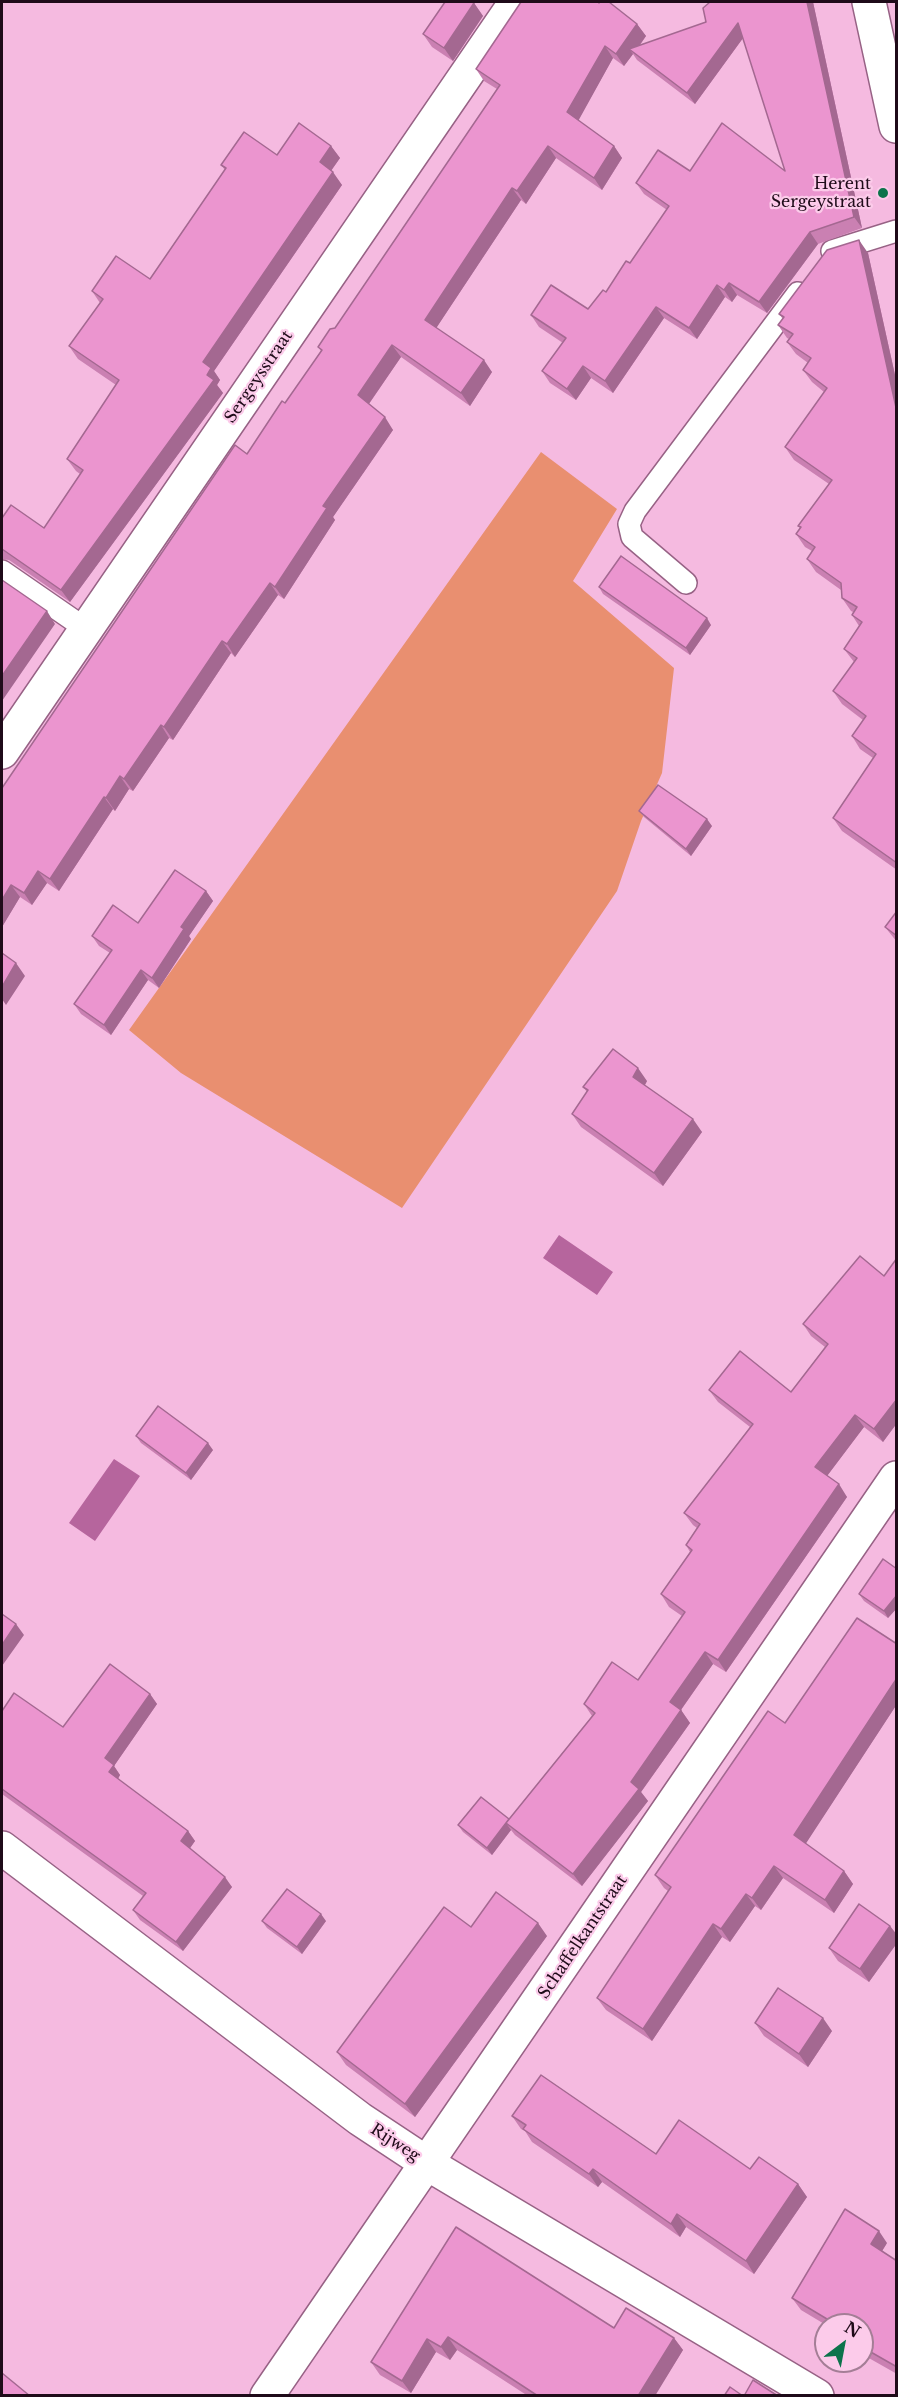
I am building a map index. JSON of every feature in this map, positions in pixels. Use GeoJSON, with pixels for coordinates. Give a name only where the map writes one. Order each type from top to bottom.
{"type":"FeatureCollection","features":[{"type":"Feature","properties":{"kind":"street","name":"Sergeysstraat"},"geometry":{"type":"LineString","coordinates":[[2,752],[516,2]]}},
{"type":"Feature","properties":{"kind":"street"},"geometry":{"type":"LineString","coordinates":[[869,2],[897,126]]}},
{"type":"Feature","properties":{"kind":"street","name":"Schaffelkantstraat"},"geometry":{"type":"LineString","coordinates":[[267,2396],[897,1478]]}},
{"type":"Feature","properties":{"kind":"street","name":"Rijweg"},"geometry":{"type":"LineString","coordinates":[[2,1848],[360,2120],[428,2164],[817,2396]]}},
{"type":"Feature","properties":{"kind":"lane"},"geometry":{"type":"LineString","coordinates":[[821,262],[828,252],[897,231]]}},
{"type":"Feature","properties":{"kind":"lane"},"geometry":{"type":"LineString","coordinates":[[686,583],[632,537],[629,524],[635,511],[806,281]]}},
{"type":"Feature","properties":{"kind":"lane"},"geometry":{"type":"LineString","coordinates":[[2,571],[86,629]]}},
{"type":"Feature","properties":{"kind":"shaded area"},"geometry":{"type":"Polygon","coordinates":[[[541,452],[617,509],[573,581],[674,668],[662,773],[641,821],[617,891],[402,1208],[181,1073],[129,1030],[541,452]]]}},
{"type":"Feature","properties":{"kind":"shaded area"},"geometry":{"type":"Polygon","coordinates":[[[559,1235],[613,1272],[597,1295],[543,1258],[559,1235]]]}},
{"type":"Feature","properties":{"kind":"shaded area"},"geometry":{"type":"Polygon","coordinates":[[[114,1459],[140,1476],[95,1541],[69,1523],[114,1459]]]}},
{"type":"Feature","properties":{"kind":"building"},"geometry":{"type":"Polygon","coordinates":[[[445,2],[474,3],[444,48],[423,34],[445,2]]]}},
{"type":"Feature","properties":{"kind":"building"},"geometry":{"type":"Polygon","coordinates":[[[521,2],[609,2],[637,24],[616,54],[605,46],[567,112],[614,146],[594,178],[548,146],[517,191],[512,188],[425,320],[484,360],[461,393],[392,345],[358,395],[385,417],[323,506],[327,508],[275,587],[270,583],[227,644],[222,641],[164,727],[161,725],[124,779],[120,776],[106,798],[104,797],[50,879],[38,871],[24,893],[11,885],[2,900],[2,788],[235,445],[247,454],[282,401],[285,403],[322,350],[318,347],[330,329],[335,328],[500,85],[476,69],[521,2]]]}},
{"type":"Feature","properties":{"kind":"building"},"geometry":{"type":"Polygon","coordinates":[[[710,2],[807,2],[854,217],[810,232],[759,302],[729,283],[724,290],[717,285],[689,328],[656,307],[605,381],[583,366],[567,389],[542,371],[566,338],[531,315],[551,285],[588,309],[603,290],[606,292],[626,261],[630,263],[669,206],[636,183],[658,150],[690,171],[722,123],[785,171],[738,23],[687,93],[629,49],[706,22],[703,8],[710,2]]]}},
{"type":"Feature","properties":{"kind":"building"},"geometry":{"type":"Polygon","coordinates":[[[299,123],[331,146],[320,162],[333,172],[203,362],[211,368],[207,375],[214,380],[61,590],[2,549],[2,518],[11,505],[44,528],[83,470],[67,459],[119,380],[69,346],[103,299],[92,291],[116,256],[150,279],[226,168],[221,165],[244,132],[277,155],[299,123]]]}},
{"type":"Feature","properties":{"kind":"building"},"geometry":{"type":"Polygon","coordinates":[[[859,240],[897,412],[897,863],[833,818],[876,754],[852,736],[866,716],[833,691],[857,658],[844,649],[862,622],[852,615],[857,607],[842,598],[841,583],[807,559],[815,547],[796,534],[801,527],[798,526],[832,480],[785,447],[827,388],[803,370],[811,358],[787,342],[793,334],[778,325],[784,317],[779,314],[827,250],[859,240]]]}},
{"type":"Feature","properties":{"kind":"building"},"geometry":{"type":"Polygon","coordinates":[[[621,556],[707,618],[686,648],[599,587],[621,556]]]}},
{"type":"Feature","properties":{"kind":"building"},"geometry":{"type":"Polygon","coordinates":[[[2,580],[47,611],[2,676],[2,580]]]}},
{"type":"Feature","properties":{"kind":"building"},"geometry":{"type":"Polygon","coordinates":[[[658,785],[707,819],[686,849],[639,811],[658,785]]]}},
{"type":"Feature","properties":{"kind":"building"},"geometry":{"type":"Polygon","coordinates":[[[175,870],[206,891],[181,927],[184,929],[152,978],[141,970],[104,1025],[74,1004],[112,950],[92,936],[113,905],[138,923],[175,870]]]}},
{"type":"Feature","properties":{"kind":"building"},"geometry":{"type":"Polygon","coordinates":[[[897,911],[897,936],[885,927],[897,911]]]}},
{"type":"Feature","properties":{"kind":"building"},"geometry":{"type":"Polygon","coordinates":[[[2,953],[16,963],[2,987],[2,953]]]}},
{"type":"Feature","properties":{"kind":"building"},"geometry":{"type":"Polygon","coordinates":[[[613,1049],[638,1068],[633,1077],[693,1119],[654,1173],[572,1114],[588,1090],[583,1087],[613,1049]]]}},
{"type":"Feature","properties":{"kind":"building"},"geometry":{"type":"Polygon","coordinates":[[[860,1256],[884,1276],[897,1258],[897,1399],[874,1429],[855,1415],[815,1467],[839,1484],[718,1660],[705,1652],[670,1702],[681,1710],[631,1782],[639,1789],[573,1874],[506,1823],[595,1713],[584,1704],[612,1662],[638,1680],[685,1612],[661,1594],[692,1550],[686,1545],[700,1524],[684,1513],[753,1424],[709,1390],[740,1351],[791,1392],[828,1344],[803,1324],[860,1256]]]}},
{"type":"Feature","properties":{"kind":"building"},"geometry":{"type":"Polygon","coordinates":[[[158,1406],[208,1443],[186,1473],[136,1436],[158,1406]]]}},
{"type":"Feature","properties":{"kind":"building"},"geometry":{"type":"Polygon","coordinates":[[[883,1559],[897,1569],[897,1595],[884,1611],[859,1594],[883,1559]]]}},
{"type":"Feature","properties":{"kind":"building"},"geometry":{"type":"Polygon","coordinates":[[[2,1614],[16,1624],[2,1645],[2,1614]]]}},
{"type":"Feature","properties":{"kind":"building"},"geometry":{"type":"Polygon","coordinates":[[[857,1618],[897,1644],[897,1678],[794,1835],[844,1871],[825,1900],[774,1866],[752,1898],[746,1894],[721,1929],[713,1924],[643,2029],[597,1998],[671,1887],[655,1875],[768,1711],[785,1723],[857,1618]]]}},
{"type":"Feature","properties":{"kind":"building"},"geometry":{"type":"Polygon","coordinates":[[[110,1664],[150,1694],[105,1758],[114,1765],[109,1772],[188,1831],[181,1841],[225,1877],[176,1942],[133,1910],[146,1893],[2,1789],[2,1711],[14,1693],[63,1727],[110,1664]]]}},
{"type":"Feature","properties":{"kind":"building"},"geometry":{"type":"Polygon","coordinates":[[[481,1797],[509,1819],[487,1848],[458,1825],[481,1797]]]}},
{"type":"Feature","properties":{"kind":"building"},"geometry":{"type":"Polygon","coordinates":[[[287,1889],[321,1914],[297,1947],[262,1921],[287,1889]]]}},
{"type":"Feature","properties":{"kind":"building"},"geometry":{"type":"Polygon","coordinates":[[[496,1892],[538,1923],[405,2104],[337,2052],[444,1907],[471,1927],[496,1892]]]}},
{"type":"Feature","properties":{"kind":"building"},"geometry":{"type":"Polygon","coordinates":[[[859,1904],[890,1926],[860,1969],[829,1948],[859,1904]]]}},
{"type":"Feature","properties":{"kind":"building"},"geometry":{"type":"Polygon","coordinates":[[[778,1988],[823,2018],[799,2054],[755,2023],[778,1988]]]}},
{"type":"Feature","properties":{"kind":"building"},"geometry":{"type":"Polygon","coordinates":[[[541,2075],[656,2154],[679,2120],[750,2169],[759,2157],[798,2184],[746,2261],[677,2214],[671,2224],[593,2169],[589,2174],[523,2129],[526,2125],[512,2116],[541,2075]]]}},
{"type":"Feature","properties":{"kind":"building"},"geometry":{"type":"Polygon","coordinates":[[[845,2209],[879,2231],[871,2244],[897,2261],[897,2367],[874,2354],[874,2313],[817,2313],[792,2298],[845,2209]]]}},
{"type":"Feature","properties":{"kind":"building"},"geometry":{"type":"Polygon","coordinates":[[[456,2227],[614,2328],[626,2308],[674,2338],[638,2396],[538,2396],[448,2337],[441,2347],[427,2339],[402,2381],[371,2362],[456,2227]]]}},
{"type":"Feature","properties":{"kind":"building"},"geometry":{"type":"Polygon","coordinates":[[[2,2373],[30,2396],[2,2396],[2,2373]]]}},
{"type":"Feature","properties":{"kind":"building"},"geometry":{"type":"Polygon","coordinates":[[[753,2380],[778,2396],[744,2396],[753,2380]]]}},
{"type":"Feature","properties":{"kind":"building"},"geometry":{"type":"Polygon","coordinates":[[[730,2387],[743,2396],[724,2396],[730,2387]]]}},
{"type":"Feature","properties":{"kind":"place","name":"Herent Sergeystraat"},"geometry":{"type":"Point","coordinates":[883,193]}}]}
